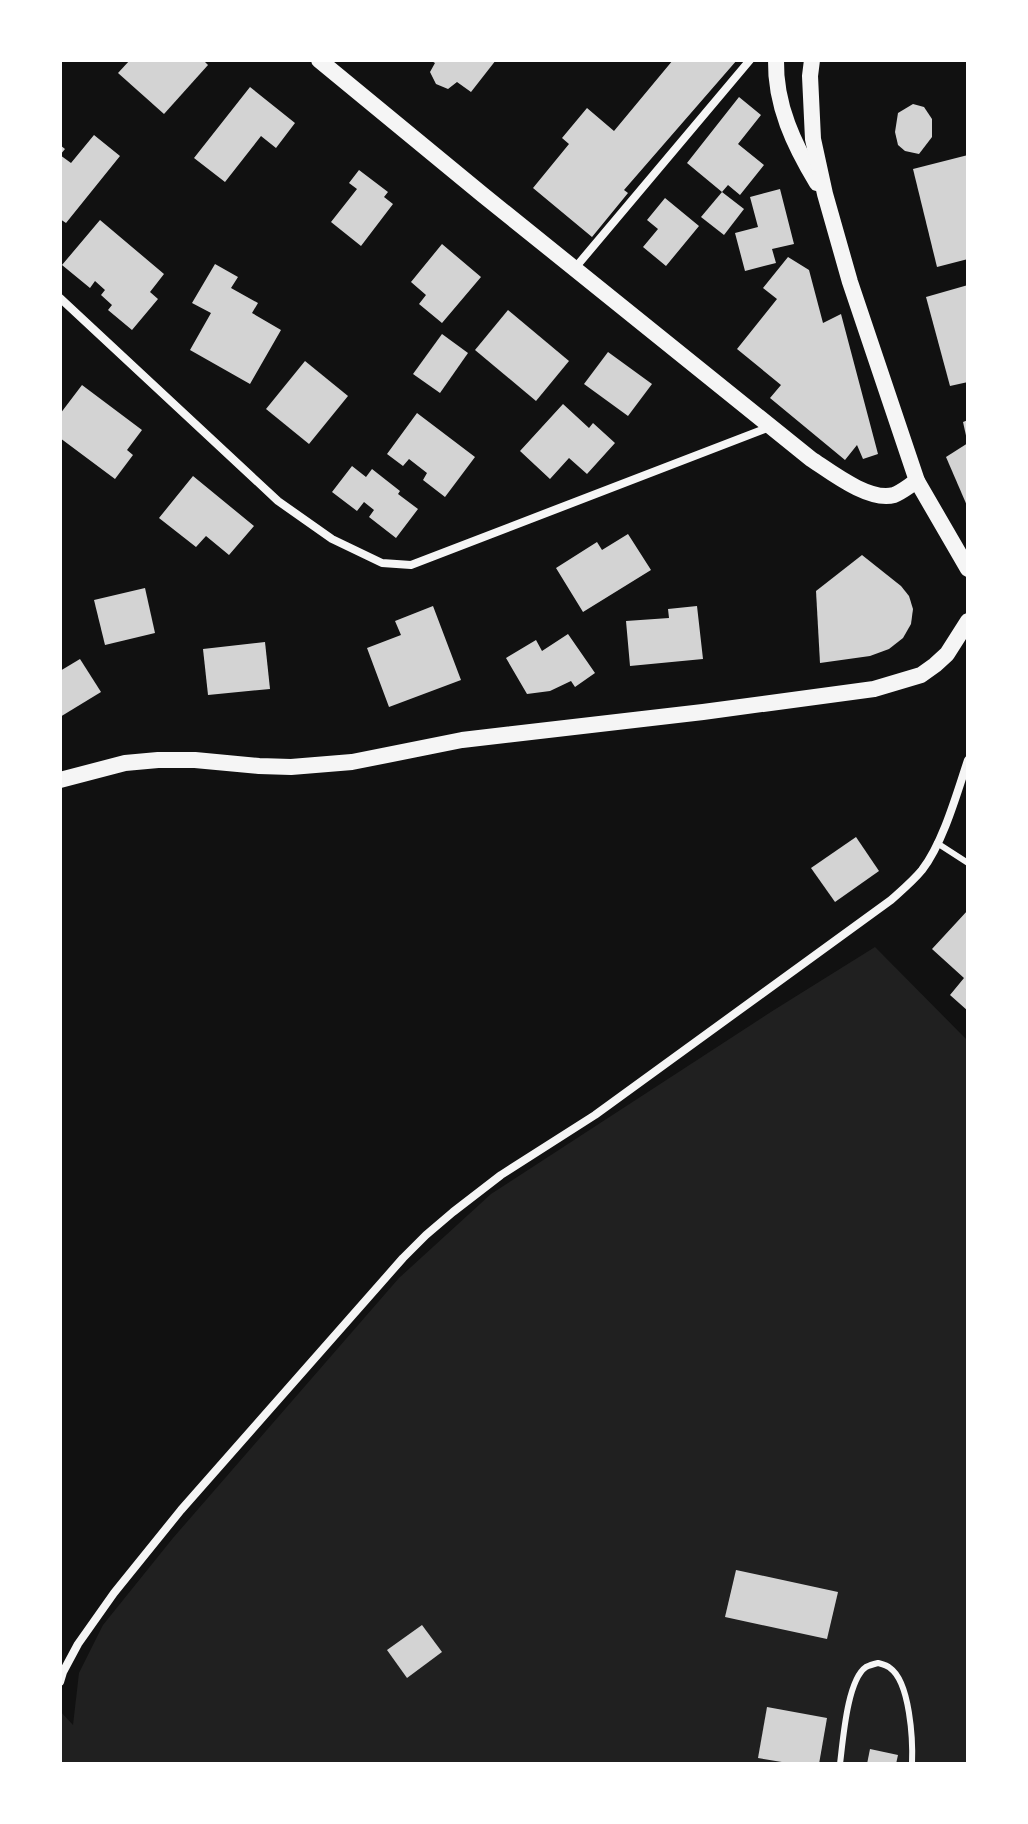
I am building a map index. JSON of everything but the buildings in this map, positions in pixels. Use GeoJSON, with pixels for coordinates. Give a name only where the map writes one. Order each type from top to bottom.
{"type":"FeatureCollection","features":[{"type":"Feature","properties":{"kind":"main road"},"geometry":{"type":"LineString","coordinates":[[319,60],[811,459],[848,484],[883,496],[895,495],[917,481]]}},
{"type":"Feature","properties":{"kind":"main road"},"geometry":{"type":"LineString","coordinates":[[776,60],[775,78],[786,123],[825,194]]}},
{"type":"Feature","properties":{"kind":"main road"},"geometry":{"type":"LineString","coordinates":[[812,60],[813,139],[850,282],[917,481],[968,569]]}},
{"type":"Feature","properties":{"kind":"main road"},"geometry":{"type":"LineString","coordinates":[[60,780],[125,763],[158,760],[291,767],[352,762],[462,740],[874,689],[921,675],[935,665],[947,654],[968,621]]}},
{"type":"Feature","properties":{"kind":"street"},"geometry":{"type":"LineString","coordinates":[[575,268],[750,60]]}},
{"type":"Feature","properties":{"kind":"street"},"geometry":{"type":"LineString","coordinates":[[60,298],[278,501],[332,539],[382,563],[411,565],[771,426]]}},
{"type":"Feature","properties":{"kind":"street"},"geometry":{"type":"LineString","coordinates":[[60,1682],[87,1631],[181,1510],[403,1258],[453,1212],[501,1175],[595,1115],[891,900],[923,869],[950,812],[968,760]]}},
{"type":"Feature","properties":{"kind":"lane"},"geometry":{"type":"LineString","coordinates":[[937,843],[968,863]]}},
{"type":"Feature","properties":{"kind":"lane"},"geometry":{"type":"LineString","coordinates":[[840,1764],[847,1709],[857,1678],[866,1667],[878,1663],[891,1668],[903,1685],[912,1764]]}},
{"type":"Feature","properties":{"kind":"shaded area"},"geometry":{"type":"Polygon","coordinates":[[[875,947],[968,1041],[968,1764],[60,1764],[60,1711],[73,1725],[79,1673],[103,1625],[173,1538],[399,1278],[491,1194],[875,947]]]}}]}
